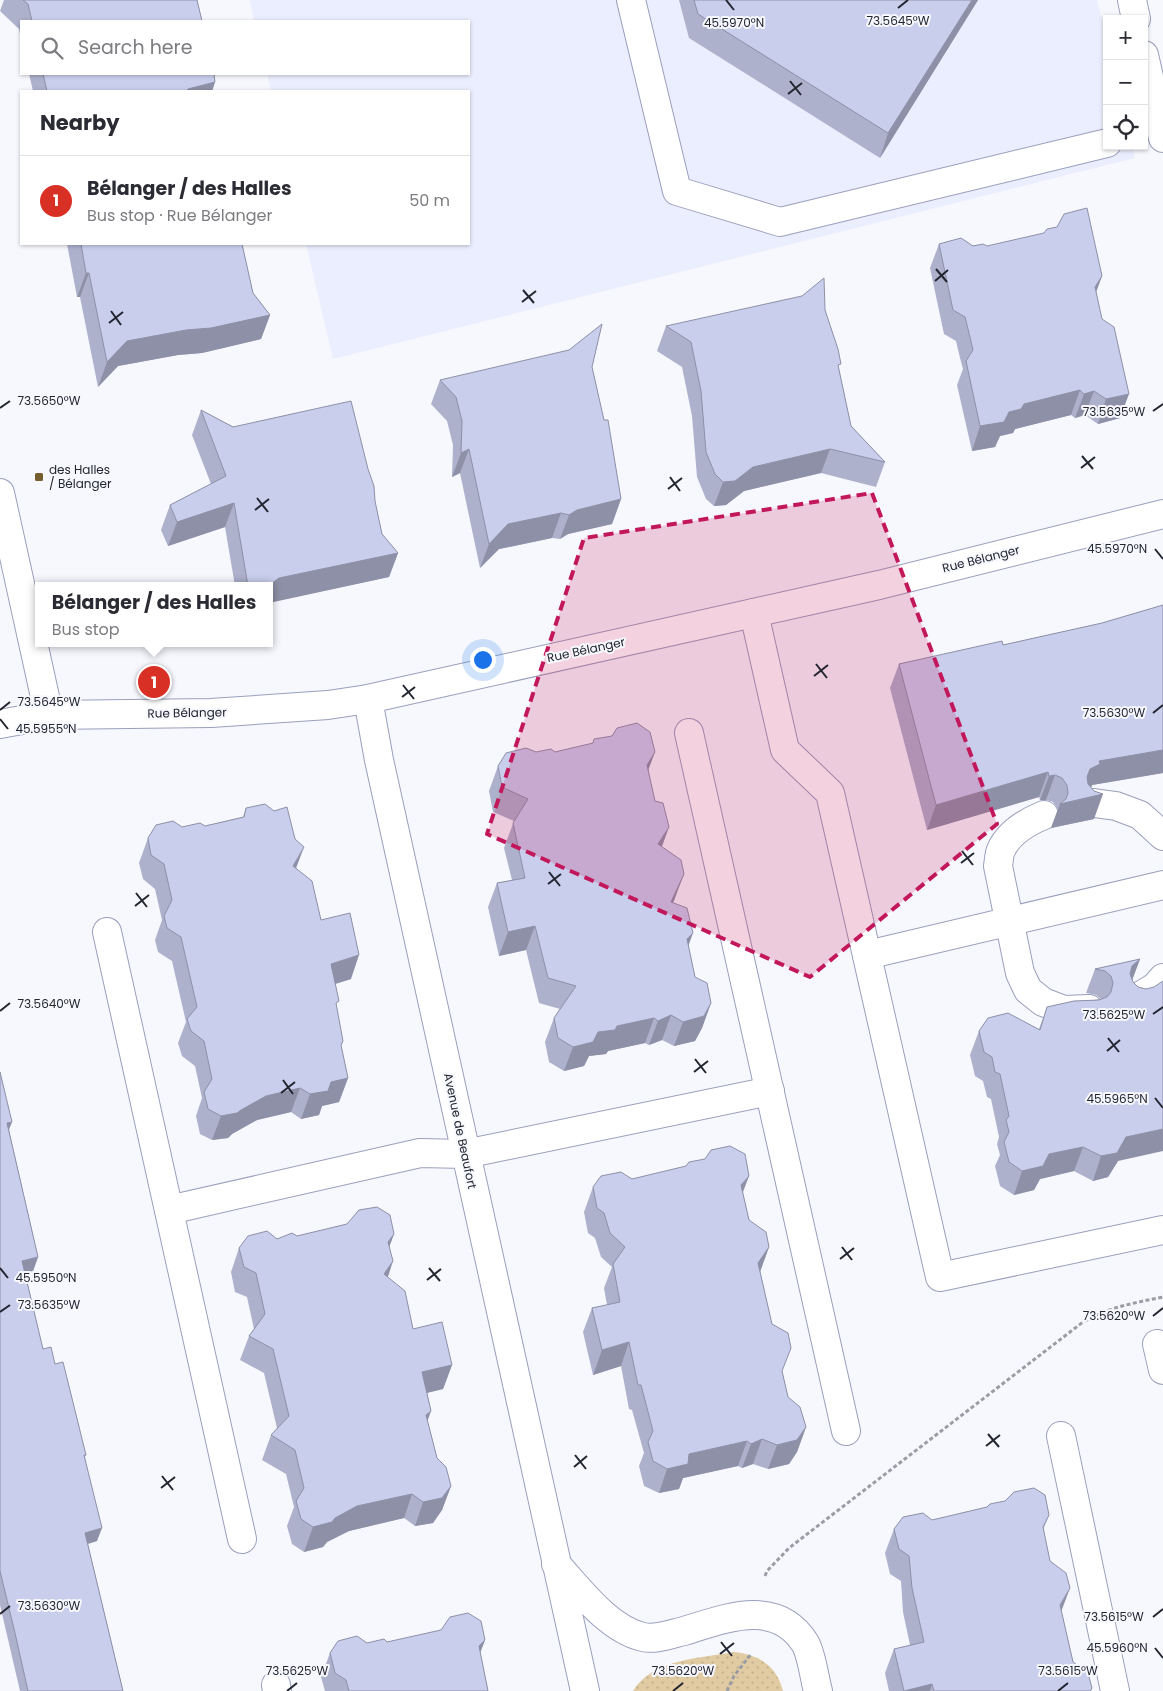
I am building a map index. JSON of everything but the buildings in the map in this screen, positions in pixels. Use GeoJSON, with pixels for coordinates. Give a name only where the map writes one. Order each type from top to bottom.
{"type":"FeatureCollection","features":[{"type":"Feature","properties":{"kind":"street"},"geometry":{"type":"LineString","coordinates":[[631,0],[677,191],[780,222],[1103,144]]}},
{"type":"Feature","properties":{"kind":"street"},"geometry":{"type":"LineString","coordinates":[[1132,0],[1135,15]]}},
{"type":"Feature","properties":{"kind":"street"},"geometry":{"type":"LineString","coordinates":[[1145,60],[1156,134]]}},
{"type":"Feature","properties":{"kind":"street"},"geometry":{"type":"LineString","coordinates":[[0,493],[50,715]]}},
{"type":"Feature","properties":{"kind":"street","name":"Rue Bélanger"},"geometry":{"type":"LineString","coordinates":[[0,724],[50,715],[211,713],[328,705],[368,699],[879,585],[1163,514]]}},
{"type":"Feature","properties":{"kind":"street"},"geometry":{"type":"LineString","coordinates":[[754,613],[785,750],[830,793],[940,1277],[1163,1230]]}},
{"type":"Feature","properties":{"kind":"street","name":"Avenue de Beaufort"},"geometry":{"type":"LineString","coordinates":[[368,699],[379,760],[465,1154],[585,1691]]}},
{"type":"Feature","properties":{"kind":"street"},"geometry":{"type":"LineString","coordinates":[[689,733],[846,1431]]}},
{"type":"Feature","properties":{"kind":"street"},"geometry":{"type":"LineString","coordinates":[[1094,803],[1116,806],[1140,815],[1163,836]]}},
{"type":"Feature","properties":{"kind":"street"},"geometry":{"type":"LineString","coordinates":[[1044,815],[1028,821],[1013,833],[1001,850],[998,866],[1020,973],[1028,990],[1043,1002],[1064,1010],[1089,1009]]}},
{"type":"Feature","properties":{"kind":"street"},"geometry":{"type":"LineString","coordinates":[[867,955],[1163,885]]}},
{"type":"Feature","properties":{"kind":"street"},"geometry":{"type":"LineString","coordinates":[[107,932],[242,1538]]}},
{"type":"Feature","properties":{"kind":"street"},"geometry":{"type":"LineString","coordinates":[[1137,998],[1155,987],[1163,978]]}},
{"type":"Feature","properties":{"kind":"street"},"geometry":{"type":"LineString","coordinates":[[169,1210],[420,1153],[465,1154],[770,1091]]}},
{"type":"Feature","properties":{"kind":"street"},"geometry":{"type":"LineString","coordinates":[[1157,1344],[1163,1370]]}},
{"type":"Feature","properties":{"kind":"street"},"geometry":{"type":"LineString","coordinates":[[1061,1436],[1115,1691]]}},
{"type":"Feature","properties":{"kind":"street","name":"Avenue de Beaufort"},"geometry":{"type":"LineString","coordinates":[[555,1563],[590,1602],[612,1622],[628,1632],[644,1638],[664,1636],[741,1615],[764,1615],[781,1621],[795,1631],[806,1644],[818,1691]]}},
{"type":"Feature","properties":{"kind":"path"},"geometry":{"type":"LineString","coordinates":[[764,1576],[789,1548],[1083,1322],[1100,1312],[1116,1307],[1163,1297]]}},
{"type":"Feature","properties":{"kind":"path"},"geometry":{"type":"LineString","coordinates":[[727,1691],[734,1676],[751,1654]]}},
{"type":"Feature","properties":{"kind":"highlighted area"},"geometry":{"type":"Polygon","coordinates":[[[872,493],[997,824],[810,977],[487,834],[584,538],[872,493]]]}},
{"type":"Feature","properties":{"kind":"shaded area"},"geometry":{"type":"Polygon","coordinates":[[[250,0],[1097,0],[1103,24],[1103,150],[1133,150],[1135,158],[333,359],[306,245],[470,245],[470,90],[271,90],[267,75],[470,75],[470,20],[254,20],[250,0]]]}},
{"type":"Feature","properties":{"kind":"shaded area"},"geometry":{"type":"Polygon","coordinates":[[[735,1652],[752,1656],[766,1663],[772,1668],[783,1691],[633,1691],[641,1680],[665,1666],[735,1652]]]}},
{"type":"Feature","properties":{"kind":"place","name":"des Halles / Bélanger"},"geometry":{"type":"Point","coordinates":[39,477]}},
{"type":"Feature","properties":{"kind":"place","name":"Bélanger / des Halles"},"geometry":{"type":"Point","coordinates":[154,682]}}]}
